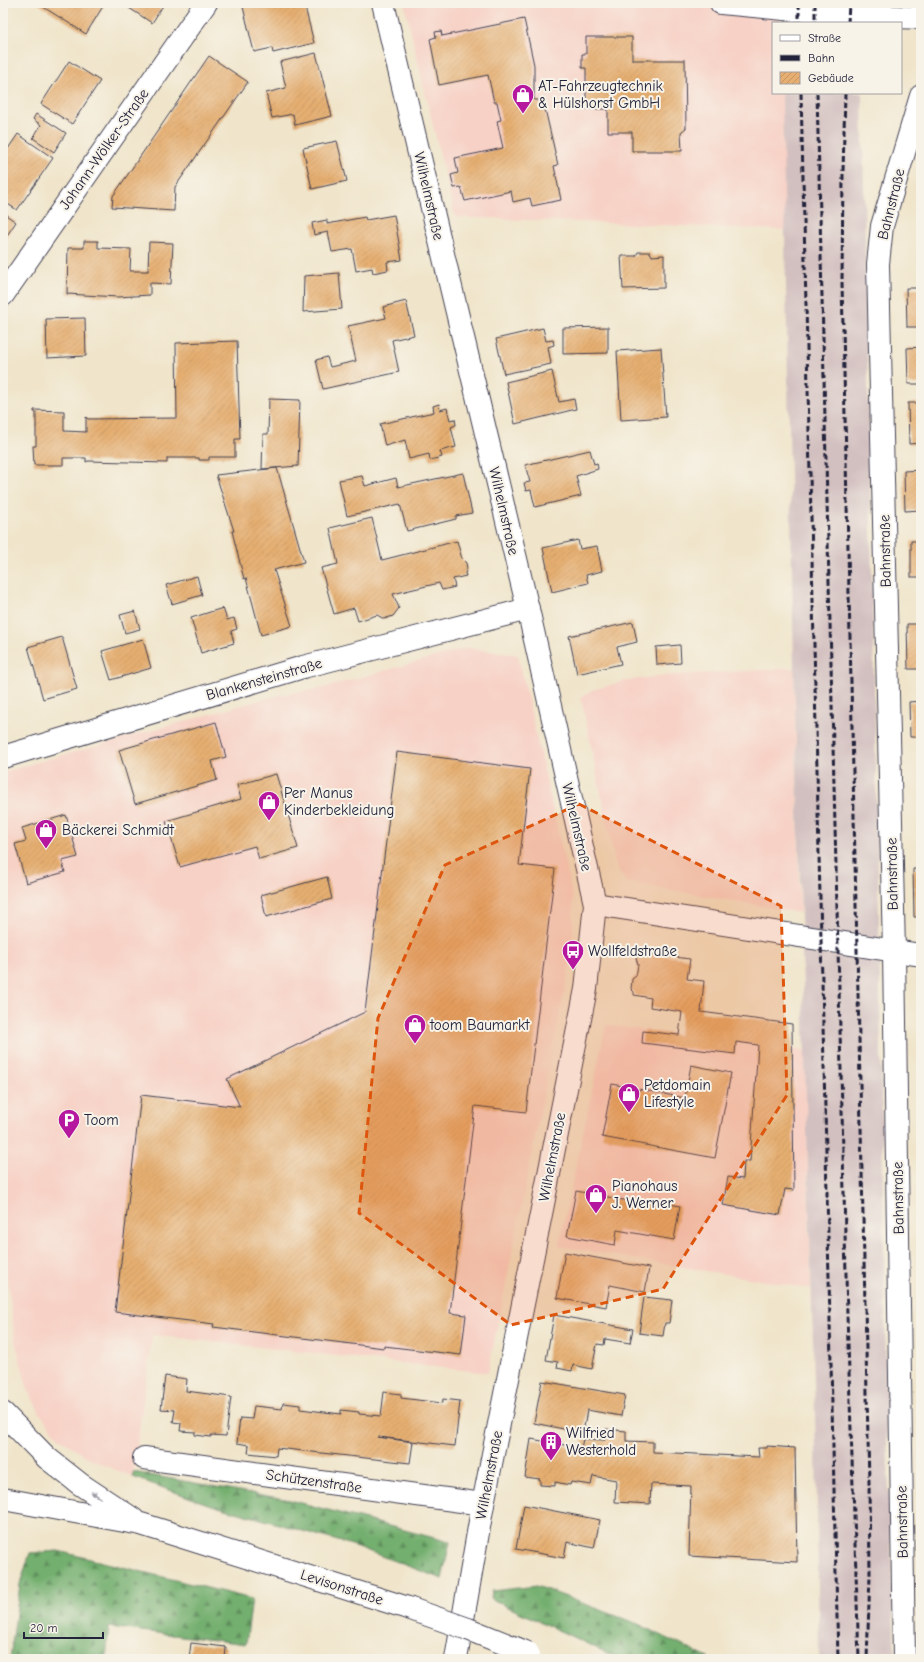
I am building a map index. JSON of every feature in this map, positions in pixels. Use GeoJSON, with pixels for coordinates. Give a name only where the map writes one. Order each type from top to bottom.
{"type":"FeatureCollection","features":[{"type":"Feature","properties":{"kind":"street","name":"Johann-Wölker-Straße"},"geometry":{"type":"LineString","coordinates":[[3,294],[206,3]]}},
{"type":"Feature","properties":{"kind":"street","name":"Wilhelmstraße"},"geometry":{"type":"LineString","coordinates":[[383,3],[528,609],[595,904],[586,989],[483,1504],[456,1659]]}},
{"type":"Feature","properties":{"kind":"street"},"geometry":{"type":"LineString","coordinates":[[721,3],[848,15],[921,18]]}},
{"type":"Feature","properties":{"kind":"street","name":"Bahnstraße"},"geometry":{"type":"LineString","coordinates":[[904,1659],[894,950],[878,264],[882,226],[921,96]]}},
{"type":"Feature","properties":{"kind":"street","name":"Blankensteinstraße"},"geometry":{"type":"LineString","coordinates":[[3,757],[303,667],[528,609]]}},
{"type":"Feature","properties":{"kind":"street"},"geometry":{"type":"LineString","coordinates":[[595,904],[921,955]]}},
{"type":"Feature","properties":{"kind":"street","name":"Levisonstraße"},"geometry":{"type":"LineString","coordinates":[[3,1413],[47,1458],[80,1484],[141,1524]]}},
{"type":"Feature","properties":{"kind":"street","name":"Schützenstraße"},"geometry":{"type":"LineString","coordinates":[[144,1458],[483,1504]]}},
{"type":"Feature","properties":{"kind":"street","name":"Levisonstraße"},"geometry":{"type":"LineString","coordinates":[[3,1499],[141,1524],[408,1608],[468,1629],[534,1656]]}},
{"type":"Feature","properties":{"kind":"highlighted area"},"geometry":{"type":"Polygon","coordinates":[[[579,804],[781,906],[787,1095],[663,1289],[511,1325],[359,1213],[378,1018],[445,865],[579,804]]]}},
{"type":"Feature","properties":{"kind":"shaded area"},"geometry":{"type":"Polygon","coordinates":[[[404,3],[781,3],[781,22],[772,22],[772,94],[782,94],[786,230],[455,217],[404,3]]]}},
{"type":"Feature","properties":{"kind":"shaded area"},"geometry":{"type":"Polygon","coordinates":[[[782,94],[862,94],[879,923],[887,1441],[895,1659],[819,1659],[816,1450],[794,668],[782,94]]]}},
{"type":"Feature","properties":{"kind":"shaded area"},"geometry":{"type":"Polygon","coordinates":[[[467,648],[518,655],[573,899],[573,948],[488,1373],[152,1335],[133,1477],[92,1460],[59,1438],[41,1415],[28,1390],[15,1341],[3,1241],[3,772],[279,695],[319,689],[467,648]]]}},
{"type":"Feature","properties":{"kind":"shaded area"},"geometry":{"type":"Polygon","coordinates":[[[794,668],[800,913],[626,882],[616,866],[581,698],[592,690],[625,681],[660,676],[794,668]]]}},
{"type":"Feature","properties":{"kind":"shaded area"},"geometry":{"type":"Polygon","coordinates":[[[606,1025],[805,1051],[811,1289],[559,1246],[606,1025]]]}},
{"type":"Feature","properties":{"kind":"green space"},"geometry":{"type":"Polygon","coordinates":[[[133,1472],[290,1500],[450,1542],[442,1579],[352,1545],[208,1504],[133,1477],[133,1472]]]}},
{"type":"Feature","properties":{"kind":"green space"},"geometry":{"type":"Polygon","coordinates":[[[58,1551],[252,1599],[246,1644],[109,1627],[106,1659],[10,1659],[20,1584],[30,1553],[58,1551]]]}},
{"type":"Feature","properties":{"kind":"green space"},"geometry":{"type":"Polygon","coordinates":[[[537,1586],[638,1624],[710,1659],[620,1659],[491,1599],[492,1591],[537,1586]]]}},
{"type":"Feature","properties":{"kind":"building"},"geometry":{"type":"Polygon","coordinates":[[[37,3],[105,3],[86,34],[37,3]]]}},
{"type":"Feature","properties":{"kind":"building"},"geometry":{"type":"Polygon","coordinates":[[[123,3],[163,3],[164,4],[152,23],[123,3]]]}},
{"type":"Feature","properties":{"kind":"building"},"geometry":{"type":"Polygon","coordinates":[[[261,3],[304,3],[314,43],[273,53],[272,48],[254,52],[243,7],[261,3]]]}},
{"type":"Feature","properties":{"kind":"building","name":"AT-Fahrzeugtechnik & Hülshorst GmbH"},"geometry":{"type":"Polygon","coordinates":[[[524,19],[534,65],[534,100],[540,100],[542,110],[545,109],[558,165],[554,166],[561,200],[532,206],[530,198],[513,202],[511,191],[465,201],[461,187],[454,188],[451,175],[458,173],[455,158],[503,148],[497,121],[501,120],[497,102],[494,102],[488,75],[439,85],[430,39],[436,37],[435,32],[441,31],[442,36],[524,19]]]}},
{"type":"Feature","properties":{"kind":"building"},"geometry":{"type":"Polygon","coordinates":[[[586,37],[632,37],[632,60],[685,60],[686,128],[681,132],[682,151],[632,151],[632,132],[608,132],[608,109],[586,109],[586,68],[582,68],[582,54],[586,54],[586,37]]]}},
{"type":"Feature","properties":{"kind":"building"},"geometry":{"type":"Polygon","coordinates":[[[316,53],[332,116],[295,125],[293,114],[272,118],[266,93],[286,88],[280,62],[316,53]]]}},
{"type":"Feature","properties":{"kind":"building"},"geometry":{"type":"Polygon","coordinates":[[[209,56],[248,82],[175,187],[174,211],[112,207],[113,196],[209,56]]]}},
{"type":"Feature","properties":{"kind":"building"},"geometry":{"type":"Polygon","coordinates":[[[69,61],[100,81],[72,124],[41,104],[69,61]]]}},
{"type":"Feature","properties":{"kind":"building"},"geometry":{"type":"Polygon","coordinates":[[[36,114],[66,133],[54,152],[33,138],[41,125],[33,119],[36,114]]]}},
{"type":"Feature","properties":{"kind":"building"},"geometry":{"type":"Polygon","coordinates":[[[18,134],[53,158],[17,210],[3,201],[3,156],[18,134]]]}},
{"type":"Feature","properties":{"kind":"building"},"geometry":{"type":"Polygon","coordinates":[[[337,141],[347,181],[312,189],[303,148],[337,141]]]}},
{"type":"Feature","properties":{"kind":"building"},"geometry":{"type":"Polygon","coordinates":[[[3,213],[16,222],[3,241],[3,213]]]}},
{"type":"Feature","properties":{"kind":"building"},"geometry":{"type":"Polygon","coordinates":[[[394,215],[402,260],[387,262],[388,270],[373,273],[372,268],[356,271],[352,249],[332,252],[328,232],[314,235],[312,223],[327,220],[327,224],[365,217],[366,220],[394,215]]]}},
{"type":"Feature","properties":{"kind":"building"},"geometry":{"type":"Polygon","coordinates":[[[84,241],[98,241],[98,248],[131,249],[130,271],[148,271],[149,242],[173,243],[171,284],[150,283],[150,295],[118,297],[67,294],[68,248],[84,248],[84,241]]]}},
{"type":"Feature","properties":{"kind":"building"},"geometry":{"type":"Polygon","coordinates":[[[638,252],[650,252],[652,256],[664,255],[664,288],[623,289],[621,256],[636,256],[638,252]]]}},
{"type":"Feature","properties":{"kind":"building"},"geometry":{"type":"Polygon","coordinates":[[[339,273],[342,309],[303,312],[304,276],[339,273]]]}},
{"type":"Feature","properties":{"kind":"building"},"geometry":{"type":"Polygon","coordinates":[[[906,288],[921,288],[921,327],[907,327],[906,288]]]}},
{"type":"Feature","properties":{"kind":"building"},"geometry":{"type":"Polygon","coordinates":[[[406,301],[414,335],[392,340],[399,372],[323,389],[316,360],[327,357],[330,367],[356,361],[348,326],[386,318],[383,307],[406,301]]]}},
{"type":"Feature","properties":{"kind":"building"},"geometry":{"type":"Polygon","coordinates":[[[85,318],[86,356],[47,358],[46,319],[85,318]]]}},
{"type":"Feature","properties":{"kind":"building"},"geometry":{"type":"Polygon","coordinates":[[[608,327],[608,353],[563,354],[563,328],[608,327]]]}},
{"type":"Feature","properties":{"kind":"building"},"geometry":{"type":"Polygon","coordinates":[[[543,328],[546,341],[553,340],[554,345],[548,347],[551,364],[504,374],[496,339],[543,328]]]}},
{"type":"Feature","properties":{"kind":"building"},"geometry":{"type":"Polygon","coordinates":[[[237,341],[240,439],[235,439],[235,457],[209,457],[209,460],[199,460],[199,458],[167,458],[167,463],[86,462],[86,458],[63,458],[63,465],[34,465],[33,446],[36,446],[36,412],[34,412],[34,410],[64,411],[64,431],[86,432],[86,417],[88,419],[177,418],[176,343],[237,341]]]}},
{"type":"Feature","properties":{"kind":"building"},"geometry":{"type":"Polygon","coordinates":[[[921,347],[921,384],[908,384],[907,348],[921,347]]]}},
{"type":"Feature","properties":{"kind":"building"},"geometry":{"type":"Polygon","coordinates":[[[661,348],[666,417],[621,420],[617,351],[661,348]]]}},
{"type":"Feature","properties":{"kind":"building"},"geometry":{"type":"Polygon","coordinates":[[[552,371],[559,402],[574,399],[576,409],[515,424],[506,382],[552,371]]]}},
{"type":"Feature","properties":{"kind":"building"},"geometry":{"type":"Polygon","coordinates":[[[269,399],[300,400],[298,466],[262,469],[263,434],[268,434],[269,399]]]}},
{"type":"Feature","properties":{"kind":"building"},"geometry":{"type":"Polygon","coordinates":[[[908,403],[921,403],[921,443],[909,444],[908,403]]]}},
{"type":"Feature","properties":{"kind":"building"},"geometry":{"type":"Polygon","coordinates":[[[439,404],[440,410],[447,408],[450,420],[455,419],[456,425],[451,427],[456,447],[440,451],[442,457],[430,460],[429,454],[409,459],[405,440],[385,446],[380,424],[434,412],[433,406],[439,404]]]}},
{"type":"Feature","properties":{"kind":"building"},"geometry":{"type":"Polygon","coordinates":[[[590,450],[594,464],[597,463],[598,469],[576,476],[581,496],[535,507],[531,490],[526,491],[524,483],[530,482],[525,465],[590,450]]]}},
{"type":"Feature","properties":{"kind":"building"},"geometry":{"type":"Polygon","coordinates":[[[277,468],[304,562],[274,570],[292,626],[261,635],[246,578],[244,579],[232,531],[234,531],[216,475],[277,468]]]}},
{"type":"Feature","properties":{"kind":"building"},"geometry":{"type":"Polygon","coordinates":[[[921,470],[921,510],[905,511],[904,471],[921,470]]]}},
{"type":"Feature","properties":{"kind":"building"},"geometry":{"type":"Polygon","coordinates":[[[463,473],[472,513],[456,516],[456,519],[407,531],[400,504],[347,516],[339,480],[362,476],[365,486],[396,478],[398,487],[463,473]]]}},
{"type":"Feature","properties":{"kind":"building"},"geometry":{"type":"Polygon","coordinates":[[[372,518],[382,560],[457,541],[462,559],[466,563],[466,576],[453,579],[455,587],[442,590],[439,583],[393,594],[399,608],[393,616],[384,619],[377,615],[358,621],[354,608],[334,614],[321,568],[338,564],[330,528],[372,518]]]}},
{"type":"Feature","properties":{"kind":"building"},"geometry":{"type":"Polygon","coordinates":[[[578,540],[580,549],[597,546],[602,571],[586,575],[588,583],[552,592],[543,548],[578,540]]]}},
{"type":"Feature","properties":{"kind":"building"},"geometry":{"type":"Polygon","coordinates":[[[911,541],[921,541],[921,577],[911,577],[911,541]]]}},
{"type":"Feature","properties":{"kind":"building"},"geometry":{"type":"Polygon","coordinates":[[[197,576],[202,595],[172,604],[166,585],[197,576]]]}},
{"type":"Feature","properties":{"kind":"building"},"geometry":{"type":"Polygon","coordinates":[[[223,608],[227,620],[234,618],[237,629],[231,631],[234,643],[201,653],[191,618],[223,608]]]}},
{"type":"Feature","properties":{"kind":"building"},"geometry":{"type":"Polygon","coordinates":[[[135,611],[140,629],[125,633],[120,615],[135,611]]]}},
{"type":"Feature","properties":{"kind":"building"},"geometry":{"type":"Polygon","coordinates":[[[633,622],[637,642],[617,647],[621,664],[577,674],[569,636],[633,622]]]}},
{"type":"Feature","properties":{"kind":"building"},"geometry":{"type":"Polygon","coordinates":[[[907,624],[921,624],[921,669],[908,669],[907,624]]]}},
{"type":"Feature","properties":{"kind":"building"},"geometry":{"type":"Polygon","coordinates":[[[62,637],[77,689],[43,699],[28,647],[62,637]]]}},
{"type":"Feature","properties":{"kind":"building"},"geometry":{"type":"Polygon","coordinates":[[[143,639],[151,668],[111,680],[102,651],[143,639]]]}},
{"type":"Feature","properties":{"kind":"building"},"geometry":{"type":"Polygon","coordinates":[[[680,645],[681,663],[657,665],[656,647],[680,645]]]}},
{"type":"Feature","properties":{"kind":"building"},"geometry":{"type":"Polygon","coordinates":[[[921,701],[921,737],[910,737],[909,702],[921,701]]]}},
{"type":"Feature","properties":{"kind":"building"},"geometry":{"type":"Polygon","coordinates":[[[216,722],[226,757],[212,761],[217,780],[135,804],[119,750],[216,722]]]}},
{"type":"Feature","properties":{"kind":"building","name":"toom Baumarkt"},"geometry":{"type":"Polygon","coordinates":[[[397,752],[530,769],[519,865],[555,869],[526,1112],[475,1106],[450,1313],[466,1315],[461,1355],[384,1346],[384,1348],[213,1327],[214,1324],[115,1312],[141,1095],[240,1107],[227,1079],[365,1012],[397,752]]]}},
{"type":"Feature","properties":{"kind":"building"},"geometry":{"type":"Polygon","coordinates":[[[276,774],[298,848],[259,859],[255,846],[180,867],[166,821],[241,799],[237,785],[276,774]]]}},
{"type":"Feature","properties":{"kind":"building","name":"Bäckerei Schmidt"},"geometry":{"type":"Polygon","coordinates":[[[66,815],[78,857],[62,861],[65,872],[26,883],[15,844],[26,841],[22,828],[66,815]]]}},
{"type":"Feature","properties":{"kind":"building"},"geometry":{"type":"Polygon","coordinates":[[[913,869],[921,869],[921,917],[914,917],[913,869]]]}},
{"type":"Feature","properties":{"kind":"building"},"geometry":{"type":"Polygon","coordinates":[[[327,877],[332,899],[266,917],[261,895],[327,877]]]}},
{"type":"Feature","properties":{"kind":"building"},"geometry":{"type":"Polygon","coordinates":[[[642,951],[651,954],[690,959],[687,979],[704,981],[701,1012],[792,1024],[794,1190],[785,1189],[780,1215],[723,1205],[728,1177],[743,1179],[744,1161],[750,1161],[758,1045],[736,1042],[735,1054],[642,1043],[643,1031],[679,1035],[682,1012],[650,1007],[651,998],[634,995],[634,992],[631,989],[632,979],[636,976],[638,965],[636,958],[639,952],[642,951]]]}},
{"type":"Feature","properties":{"kind":"building"},"geometry":{"type":"Polygon","coordinates":[[[691,1065],[731,1073],[715,1158],[602,1137],[612,1084],[685,1098],[691,1065]]]}},
{"type":"Feature","properties":{"kind":"building"},"geometry":{"type":"Polygon","coordinates":[[[576,1191],[645,1204],[645,1199],[680,1206],[674,1240],[617,1230],[615,1245],[567,1236],[576,1191]]]}},
{"type":"Feature","properties":{"kind":"building"},"geometry":{"type":"Polygon","coordinates":[[[565,1252],[649,1268],[645,1292],[610,1285],[606,1307],[557,1298],[565,1252]]]}},
{"type":"Feature","properties":{"kind":"building"},"geometry":{"type":"Polygon","coordinates":[[[644,1297],[672,1300],[669,1323],[665,1323],[663,1336],[639,1333],[644,1297]]]}},
{"type":"Feature","properties":{"kind":"building"},"geometry":{"type":"Polygon","coordinates":[[[554,1315],[633,1329],[630,1343],[605,1339],[604,1345],[597,1344],[592,1369],[573,1365],[572,1371],[557,1368],[558,1362],[546,1360],[554,1315]]]}},
{"type":"Feature","properties":{"kind":"building"},"geometry":{"type":"Polygon","coordinates":[[[165,1376],[187,1379],[186,1391],[231,1397],[226,1436],[211,1435],[211,1437],[195,1435],[195,1432],[180,1431],[181,1423],[173,1422],[175,1410],[161,1409],[165,1376]]]}},
{"type":"Feature","properties":{"kind":"building"},"geometry":{"type":"Polygon","coordinates":[[[542,1381],[625,1395],[621,1416],[587,1410],[583,1433],[534,1423],[542,1381]]]}},
{"type":"Feature","properties":{"kind":"building"},"geometry":{"type":"Polygon","coordinates":[[[384,1392],[401,1394],[401,1398],[442,1403],[443,1399],[460,1401],[455,1446],[378,1437],[413,1442],[410,1463],[277,1448],[276,1456],[248,1453],[249,1445],[237,1443],[240,1418],[252,1419],[254,1406],[282,1409],[283,1403],[300,1405],[300,1409],[341,1414],[341,1410],[359,1412],[359,1414],[381,1416],[384,1392]]]}},
{"type":"Feature","properties":{"kind":"building"},"geometry":{"type":"Polygon","coordinates":[[[605,1429],[626,1431],[626,1441],[653,1442],[653,1452],[759,1457],[758,1448],[767,1448],[767,1446],[795,1448],[797,1562],[689,1556],[691,1486],[651,1484],[650,1504],[615,1502],[616,1480],[593,1476],[591,1485],[571,1482],[570,1485],[555,1482],[555,1486],[540,1485],[540,1479],[525,1477],[531,1439],[581,1448],[583,1439],[605,1440],[605,1429]]]}},
{"type":"Feature","properties":{"kind":"building"},"geometry":{"type":"Polygon","coordinates":[[[524,1505],[600,1520],[594,1548],[567,1542],[564,1558],[516,1549],[524,1505]]]}},
{"type":"Feature","properties":{"kind":"building"},"geometry":{"type":"Polygon","coordinates":[[[191,1643],[226,1647],[225,1659],[189,1659],[191,1643]]]}},
{"type":"Feature","properties":{"kind":"railway"},"geometry":{"type":"LineString","coordinates":[[799,3],[799,22]]}},
{"type":"Feature","properties":{"kind":"railway"},"geometry":{"type":"LineString","coordinates":[[815,3],[815,22]]}},
{"type":"Feature","properties":{"kind":"railway"},"geometry":{"type":"LineString","coordinates":[[848,22],[849,3]]}},
{"type":"Feature","properties":{"kind":"railway"},"geometry":{"type":"LineString","coordinates":[[801,94],[838,1659]]}},
{"type":"Feature","properties":{"kind":"railway"},"geometry":{"type":"LineString","coordinates":[[817,94],[847,1315],[859,1659]]}},
{"type":"Feature","properties":{"kind":"railway"},"geometry":{"type":"LineString","coordinates":[[845,94],[842,282],[869,1483],[870,1575],[867,1659]]}},
{"type":"Feature","properties":{"kind":"place","name":"AT-Fahrzeugtechnik & Hülshorst GmbH"},"geometry":{"type":"Point","coordinates":[523,114]}},
{"type":"Feature","properties":{"kind":"place","name":"Per Manus Kinderbekleidung"},"geometry":{"type":"Point","coordinates":[269,822]}},
{"type":"Feature","properties":{"kind":"place","name":"Bäckerei Schmidt"},"geometry":{"type":"Point","coordinates":[46,850]}},
{"type":"Feature","properties":{"kind":"place","name":"Wollfeldstraße"},"geometry":{"type":"Point","coordinates":[573,970]}},
{"type":"Feature","properties":{"kind":"place","name":"toom Baumarkt"},"geometry":{"type":"Point","coordinates":[415,1044]}},
{"type":"Feature","properties":{"kind":"place","name":"Petdomain Lifestyle"},"geometry":{"type":"Point","coordinates":[629,1114]}},
{"type":"Feature","properties":{"kind":"place","name":"Toom"},"geometry":{"type":"Point","coordinates":[69,1140]}},
{"type":"Feature","properties":{"kind":"place","name":"Pianohaus J. Werner"},"geometry":{"type":"Point","coordinates":[596,1214]}},
{"type":"Feature","properties":{"kind":"place","name":"Wilfried Westerhold"},"geometry":{"type":"Point","coordinates":[551,1462]}}]}
